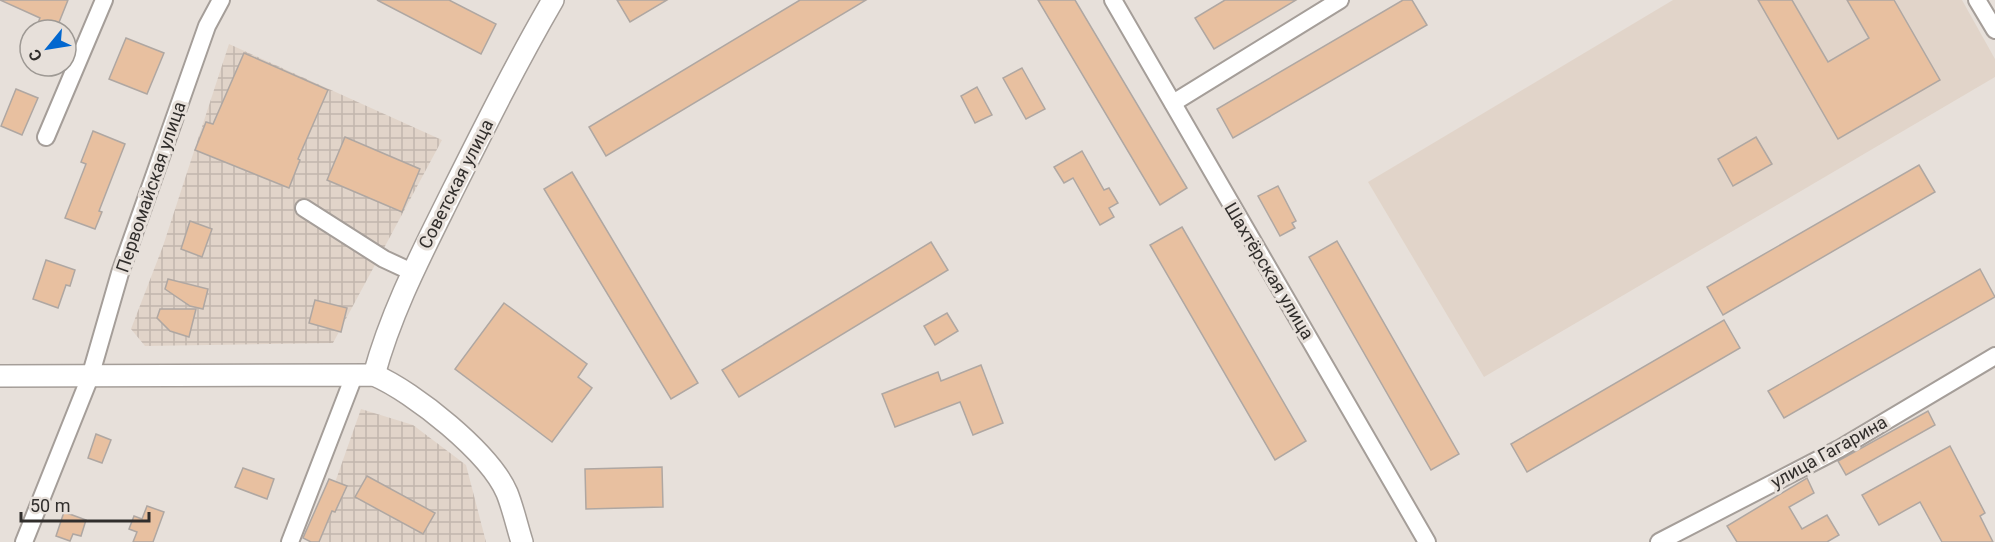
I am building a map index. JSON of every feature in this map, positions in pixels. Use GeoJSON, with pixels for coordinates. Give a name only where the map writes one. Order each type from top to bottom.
{"type":"FeatureCollection","features":[{"type":"Feature","properties":{"kind":"main road","name":"Советская улица"},"geometry":{"type":"LineString","coordinates":[[364,375],[412,272],[522,52],[553,0]]}},
{"type":"Feature","properties":{"kind":"main road"},"geometry":{"type":"LineString","coordinates":[[0,376],[364,375],[391,382],[480,453],[507,493],[522,542]]}},
{"type":"Feature","properties":{"kind":"street"},"geometry":{"type":"LineString","coordinates":[[46,137],[104,0]]}},
{"type":"Feature","properties":{"kind":"street","name":"Первомайская улица"},"geometry":{"type":"LineString","coordinates":[[24,542],[90,377],[120,273],[207,26],[221,0]]}},
{"type":"Feature","properties":{"kind":"street","name":"Шахтёрская улица"},"geometry":{"type":"LineString","coordinates":[[1113,0],[1256,252],[1427,542]]}},
{"type":"Feature","properties":{"kind":"street"},"geometry":{"type":"LineString","coordinates":[[1173,103],[1341,0]]}},
{"type":"Feature","properties":{"kind":"street"},"geometry":{"type":"LineString","coordinates":[[1977,0],[1995,30]]}},
{"type":"Feature","properties":{"kind":"street"},"geometry":{"type":"LineString","coordinates":[[304,208],[384,259],[412,272]]}},
{"type":"Feature","properties":{"kind":"street","name":"улица Гагарина"},"geometry":{"type":"LineString","coordinates":[[1659,542],[1839,449],[1995,357]]}},
{"type":"Feature","properties":{"kind":"street","name":"Советская улица"},"geometry":{"type":"LineString","coordinates":[[290,542],[364,375]]}},
{"type":"Feature","properties":{"kind":"shaded area"},"geometry":{"type":"Polygon","coordinates":[[[1673,0],[1962,0],[1995,59],[1995,77],[1484,377],[1368,182],[1673,0]]]}},
{"type":"Feature","properties":{"kind":"shaded area"},"geometry":{"type":"Polygon","coordinates":[[[229,44],[442,140],[333,343],[145,346],[131,329],[163,246],[229,44]]]}},
{"type":"Feature","properties":{"kind":"shaded area"},"geometry":{"type":"Polygon","coordinates":[[[361,409],[413,425],[466,465],[486,542],[314,542],[361,409]]]}},
{"type":"Feature","properties":{"kind":"building"},"geometry":{"type":"Polygon","coordinates":[[[0,0],[68,0],[61,18],[40,18],[0,0]]]}},
{"type":"Feature","properties":{"kind":"building"},"geometry":{"type":"Polygon","coordinates":[[[377,0],[449,0],[496,24],[481,54],[377,0]]]}},
{"type":"Feature","properties":{"kind":"building"},"geometry":{"type":"Polygon","coordinates":[[[617,0],[667,0],[630,22],[617,0]]]}},
{"type":"Feature","properties":{"kind":"building"},"geometry":{"type":"Polygon","coordinates":[[[800,0],[866,0],[606,156],[589,127],[800,0]]]}},
{"type":"Feature","properties":{"kind":"building"},"geometry":{"type":"Polygon","coordinates":[[[1038,0],[1075,0],[1187,188],[1160,205],[1038,0]]]}},
{"type":"Feature","properties":{"kind":"building"},"geometry":{"type":"Polygon","coordinates":[[[1225,0],[1296,0],[1214,49],[1195,18],[1225,0]]]}},
{"type":"Feature","properties":{"kind":"building"},"geometry":{"type":"Polygon","coordinates":[[[1403,0],[1412,0],[1427,25],[1233,138],[1217,109],[1403,0]]]}},
{"type":"Feature","properties":{"kind":"building"},"geometry":{"type":"Polygon","coordinates":[[[1758,0],[1792,0],[1828,62],[1869,38],[1847,0],[1894,0],[1940,80],[1838,139],[1758,0]]]}},
{"type":"Feature","properties":{"kind":"building"},"geometry":{"type":"Polygon","coordinates":[[[126,38],[164,53],[147,94],[109,79],[126,38]]]}},
{"type":"Feature","properties":{"kind":"building"},"geometry":{"type":"Polygon","coordinates":[[[244,53],[328,90],[298,159],[300,160],[289,188],[195,150],[206,122],[213,124],[244,53]]]}},
{"type":"Feature","properties":{"kind":"building"},"geometry":{"type":"Polygon","coordinates":[[[1022,68],[1045,109],[1026,119],[1003,78],[1022,68]]]}},
{"type":"Feature","properties":{"kind":"building"},"geometry":{"type":"Polygon","coordinates":[[[977,87],[992,115],[975,123],[961,96],[977,87]]]}},
{"type":"Feature","properties":{"kind":"building"},"geometry":{"type":"Polygon","coordinates":[[[16,89],[38,98],[22,135],[1,126],[16,89]]]}},
{"type":"Feature","properties":{"kind":"building"},"geometry":{"type":"Polygon","coordinates":[[[93,131],[125,144],[99,211],[102,212],[95,229],[65,218],[86,164],[81,162],[93,131]]]}},
{"type":"Feature","properties":{"kind":"building"},"geometry":{"type":"Polygon","coordinates":[[[345,137],[420,169],[402,212],[327,180],[345,137]]]}},
{"type":"Feature","properties":{"kind":"building"},"geometry":{"type":"Polygon","coordinates":[[[1756,137],[1772,164],[1733,186],[1718,159],[1756,137]]]}},
{"type":"Feature","properties":{"kind":"building"},"geometry":{"type":"Polygon","coordinates":[[[1082,151],[1104,190],[1109,188],[1118,203],[1109,208],[1114,217],[1100,225],[1073,178],[1064,183],[1054,167],[1082,151]]]}},
{"type":"Feature","properties":{"kind":"building"},"geometry":{"type":"Polygon","coordinates":[[[1919,165],[1935,192],[1723,315],[1707,287],[1919,165]]]}},
{"type":"Feature","properties":{"kind":"building"},"geometry":{"type":"Polygon","coordinates":[[[572,172],[698,383],[671,399],[544,189],[572,172]]]}},
{"type":"Feature","properties":{"kind":"building"},"geometry":{"type":"Polygon","coordinates":[[[1278,186],[1296,221],[1292,223],[1295,228],[1280,236],[1258,196],[1278,186]]]}},
{"type":"Feature","properties":{"kind":"building"},"geometry":{"type":"Polygon","coordinates":[[[190,221],[212,229],[202,257],[181,249],[190,221]]]}},
{"type":"Feature","properties":{"kind":"building"},"geometry":{"type":"Polygon","coordinates":[[[1182,227],[1306,441],[1275,460],[1150,245],[1182,227]]]}},
{"type":"Feature","properties":{"kind":"building"},"geometry":{"type":"Polygon","coordinates":[[[1337,241],[1459,454],[1431,470],[1309,257],[1337,241]]]}},
{"type":"Feature","properties":{"kind":"building"},"geometry":{"type":"Polygon","coordinates":[[[931,242],[948,270],[739,397],[722,370],[931,242]]]}},
{"type":"Feature","properties":{"kind":"building"},"geometry":{"type":"Polygon","coordinates":[[[46,260],[75,270],[70,286],[66,285],[58,308],[33,299],[46,260]]]}},
{"type":"Feature","properties":{"kind":"building"},"geometry":{"type":"Polygon","coordinates":[[[1980,269],[1995,297],[1784,418],[1768,391],[1980,269]]]}},
{"type":"Feature","properties":{"kind":"building"},"geometry":{"type":"Polygon","coordinates":[[[168,279],[208,289],[203,309],[190,306],[165,289],[168,279]]]}},
{"type":"Feature","properties":{"kind":"building"},"geometry":{"type":"Polygon","coordinates":[[[315,300],[347,308],[341,332],[309,323],[315,300]]]}},
{"type":"Feature","properties":{"kind":"building"},"geometry":{"type":"Polygon","coordinates":[[[504,303],[587,364],[578,377],[592,388],[552,442],[455,369],[504,303]]]}},
{"type":"Feature","properties":{"kind":"building"},"geometry":{"type":"Polygon","coordinates":[[[160,309],[196,309],[189,337],[170,331],[157,318],[160,309]]]}},
{"type":"Feature","properties":{"kind":"building"},"geometry":{"type":"Polygon","coordinates":[[[947,313],[958,331],[935,345],[924,326],[947,313]]]}},
{"type":"Feature","properties":{"kind":"building"},"geometry":{"type":"Polygon","coordinates":[[[1724,320],[1740,348],[1527,472],[1511,444],[1724,320]]]}},
{"type":"Feature","properties":{"kind":"building"},"geometry":{"type":"Polygon","coordinates":[[[981,365],[1003,423],[973,435],[960,402],[895,427],[882,394],[938,372],[941,381],[981,365]]]}},
{"type":"Feature","properties":{"kind":"building"},"geometry":{"type":"Polygon","coordinates":[[[1928,411],[1935,425],[1846,475],[1838,461],[1928,411]]]}},
{"type":"Feature","properties":{"kind":"building"},"geometry":{"type":"Polygon","coordinates":[[[96,434],[111,440],[102,463],[88,458],[96,434]]]}},
{"type":"Feature","properties":{"kind":"building"},"geometry":{"type":"Polygon","coordinates":[[[1950,446],[1985,513],[1980,516],[1993,542],[1942,542],[1920,502],[1879,525],[1862,495],[1950,446]]]}},
{"type":"Feature","properties":{"kind":"building"},"geometry":{"type":"Polygon","coordinates":[[[662,467],[663,507],[586,509],[585,469],[662,467]]]}},
{"type":"Feature","properties":{"kind":"building"},"geometry":{"type":"Polygon","coordinates":[[[243,468],[274,479],[267,499],[235,487],[243,468]]]}},
{"type":"Feature","properties":{"kind":"building"},"geometry":{"type":"Polygon","coordinates":[[[367,476],[435,513],[423,534],[355,497],[367,476]]]}},
{"type":"Feature","properties":{"kind":"building"},"geometry":{"type":"Polygon","coordinates":[[[1807,478],[1814,493],[1789,507],[1802,529],[1827,515],[1839,535],[1827,542],[1737,542],[1727,526],[1807,478]]]}},
{"type":"Feature","properties":{"kind":"building"},"geometry":{"type":"Polygon","coordinates":[[[329,479],[347,486],[335,512],[332,511],[319,542],[311,542],[303,538],[329,479]]]}},
{"type":"Feature","properties":{"kind":"building"},"geometry":{"type":"Polygon","coordinates":[[[147,506],[164,512],[153,542],[133,542],[137,532],[129,529],[134,516],[142,519],[147,506]]]}},
{"type":"Feature","properties":{"kind":"building"},"geometry":{"type":"Polygon","coordinates":[[[64,512],[86,520],[81,536],[73,534],[70,541],[56,536],[64,512]]]}}]}
